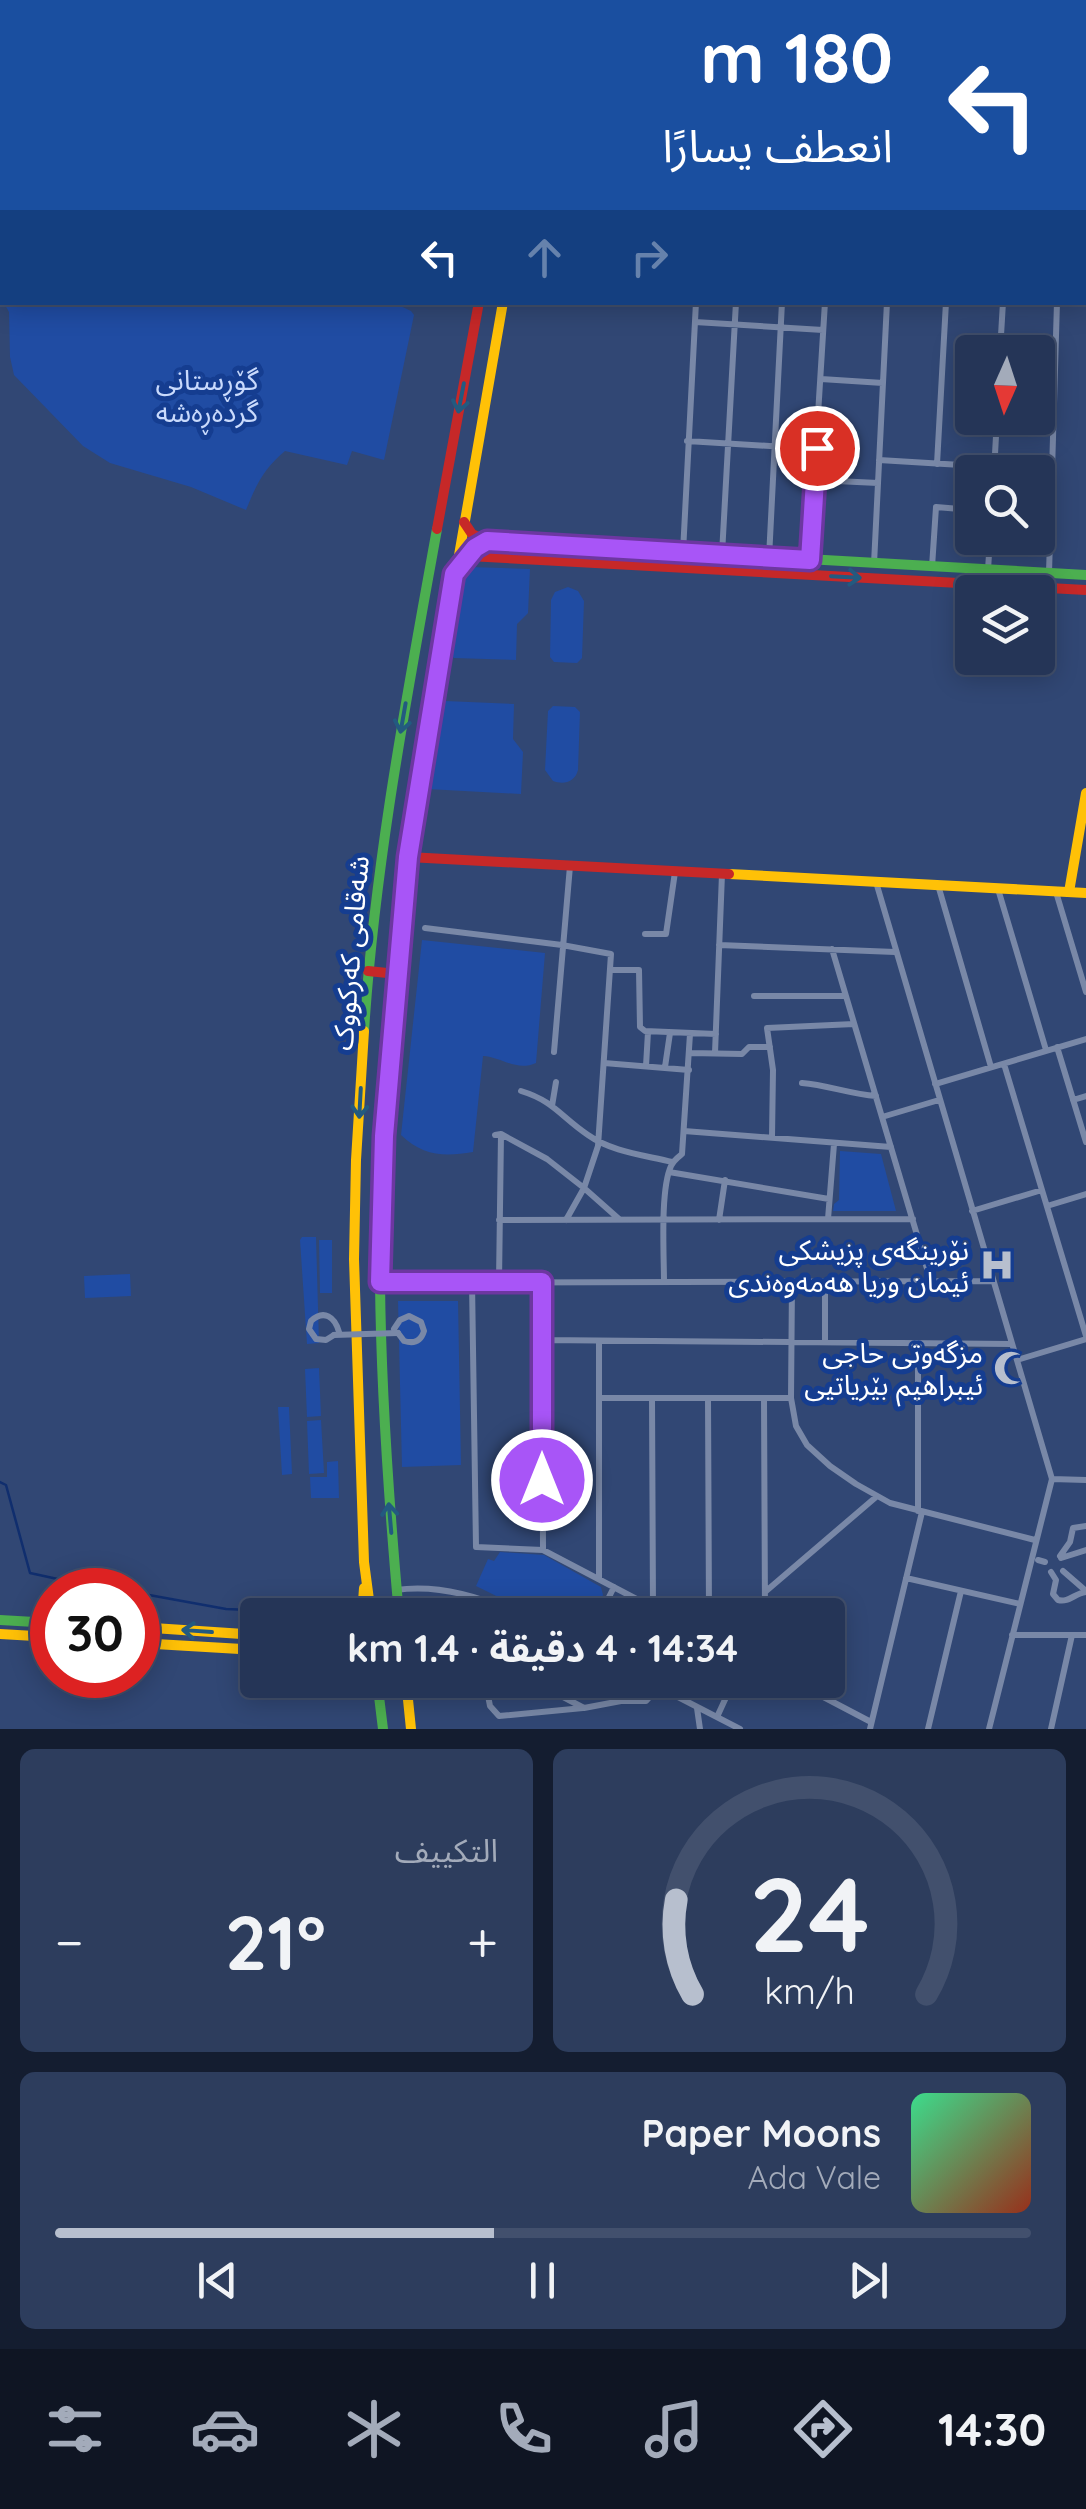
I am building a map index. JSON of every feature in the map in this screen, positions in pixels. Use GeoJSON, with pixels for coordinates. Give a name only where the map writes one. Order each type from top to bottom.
{"type":"FeatureCollection","features":[{"type":"Feature","properties":{"kind":"main road","name":"شەقامی کەرکووک"},"geometry":{"type":"LineString","coordinates":[[368,1598],[354,1259],[368,971],[394,766],[478,305]]}},
{"type":"Feature","properties":{"kind":"main road","name":"شەقامی کەرکووک"},"geometry":{"type":"LineString","coordinates":[[397,1598],[386,1462],[380,1282],[396,974],[408,857],[502,305]]}},
{"type":"Feature","properties":{"kind":"main road"},"geometry":{"type":"LineString","coordinates":[[463,520],[472,534],[487,541],[1086,575]]}},
{"type":"Feature","properties":{"kind":"main road"},"geometry":{"type":"LineString","coordinates":[[454,574],[478,545],[487,541]]}},
{"type":"Feature","properties":{"kind":"main road"},"geometry":{"type":"LineString","coordinates":[[469,556],[1086,590]]}},
{"type":"Feature","properties":{"kind":"main road"},"geometry":{"type":"LineString","coordinates":[[748,572],[749,557]]}},
{"type":"Feature","properties":{"kind":"main road"},"geometry":{"type":"LineString","coordinates":[[945,582],[946,568]]}},
{"type":"Feature","properties":{"kind":"main road"},"geometry":{"type":"LineString","coordinates":[[1069,892],[1086,793]]}},
{"type":"Feature","properties":{"kind":"main road"},"geometry":{"type":"LineString","coordinates":[[408,857],[1086,893]]}},
{"type":"Feature","properties":{"kind":"main road"},"geometry":{"type":"LineString","coordinates":[[368,971],[396,974]]}},
{"type":"Feature","properties":{"kind":"main road"},"geometry":{"type":"LineString","coordinates":[[363,1598],[364,1566]]}},
{"type":"Feature","properties":{"kind":"main road"},"geometry":{"type":"LineString","coordinates":[[0,1620],[30,1622]]}},
{"type":"Feature","properties":{"kind":"main road"},"geometry":{"type":"LineString","coordinates":[[160,1628],[240,1634]]}},
{"type":"Feature","properties":{"kind":"main road"},"geometry":{"type":"LineString","coordinates":[[0,1634],[30,1636]]}},
{"type":"Feature","properties":{"kind":"main road"},"geometry":{"type":"LineString","coordinates":[[160,1644],[240,1649]]}},
{"type":"Feature","properties":{"kind":"main road"},"geometry":{"type":"LineString","coordinates":[[378,1698],[383,1729]]}},
{"type":"Feature","properties":{"kind":"main road"},"geometry":{"type":"LineString","coordinates":[[408,1698],[411,1729]]}},
{"type":"Feature","properties":{"kind":"street"},"geometry":{"type":"LineString","coordinates":[[682,553],[696,305]]}},
{"type":"Feature","properties":{"kind":"street"},"geometry":{"type":"LineString","coordinates":[[722,555],[736,305]]}},
{"type":"Feature","properties":{"kind":"street"},"geometry":{"type":"LineString","coordinates":[[769,558],[782,305]]}},
{"type":"Feature","properties":{"kind":"street"},"geometry":{"type":"LineString","coordinates":[[810,560],[825,305]]}},
{"type":"Feature","properties":{"kind":"street"},"geometry":{"type":"LineString","coordinates":[[874,564],[888,305]]}},
{"type":"Feature","properties":{"kind":"street"},"geometry":{"type":"LineString","coordinates":[[937,464],[946,305]]}},
{"type":"Feature","properties":{"kind":"street"},"geometry":{"type":"LineString","coordinates":[[1001,335],[1003,305]]}},
{"type":"Feature","properties":{"kind":"street"},"geometry":{"type":"LineString","coordinates":[[1052,455],[1057,305]]}},
{"type":"Feature","properties":{"kind":"street"},"geometry":{"type":"LineString","coordinates":[[695,322],[823,330]]}},
{"type":"Feature","properties":{"kind":"street"},"geometry":{"type":"LineString","coordinates":[[821,378],[883,383]]}},
{"type":"Feature","properties":{"kind":"street"},"geometry":{"type":"LineString","coordinates":[[688,441],[817,448]]}},
{"type":"Feature","properties":{"kind":"street"},"geometry":{"type":"LineString","coordinates":[[879,460],[955,466]]}},
{"type":"Feature","properties":{"kind":"street"},"geometry":{"type":"LineString","coordinates":[[816,480],[878,483]]}},
{"type":"Feature","properties":{"kind":"street"},"geometry":{"type":"LineString","coordinates":[[932,567],[936,507],[955,509]]}},
{"type":"Feature","properties":{"kind":"street"},"geometry":{"type":"LineString","coordinates":[[988,570],[989,555]]}},
{"type":"Feature","properties":{"kind":"street"},"geometry":{"type":"LineString","coordinates":[[1049,555],[1049,573]]}},
{"type":"Feature","properties":{"kind":"street"},"geometry":{"type":"LineString","coordinates":[[554,1052],[570,866]]}},
{"type":"Feature","properties":{"kind":"street"},"geometry":{"type":"LineString","coordinates":[[645,934],[666,934],[676,872]]}},
{"type":"Feature","properties":{"kind":"street"},"geometry":{"type":"LineString","coordinates":[[715,1053],[722,874]]}},
{"type":"Feature","properties":{"kind":"street"},"geometry":{"type":"LineString","coordinates":[[876,882],[1052,1480],[989,1729]]}},
{"type":"Feature","properties":{"kind":"street"},"geometry":{"type":"LineString","coordinates":[[938,886],[991,1066]]}},
{"type":"Feature","properties":{"kind":"street"},"geometry":{"type":"LineString","coordinates":[[998,889],[1046,1050]]}},
{"type":"Feature","properties":{"kind":"street"},"geometry":{"type":"LineString","coordinates":[[1056,892],[1085,986]]}},
{"type":"Feature","properties":{"kind":"street"},"geometry":{"type":"LineString","coordinates":[[425,928],[611,954],[598,1142],[584,1188],[566,1220]]}},
{"type":"Feature","properties":{"kind":"street"},"geometry":{"type":"LineString","coordinates":[[719,945],[895,952]]}},
{"type":"Feature","properties":{"kind":"street"},"geometry":{"type":"LineString","coordinates":[[832,949],[932,1282]]}},
{"type":"Feature","properties":{"kind":"street"},"geometry":{"type":"LineString","coordinates":[[610,970],[639,970],[640,1027],[648,1032],[716,1034]]}},
{"type":"Feature","properties":{"kind":"street"},"geometry":{"type":"LineString","coordinates":[[754,996],[846,996]]}},
{"type":"Feature","properties":{"kind":"street"},"geometry":{"type":"LineString","coordinates":[[772,1137],[773,1070],[767,1028],[854,1024]]}},
{"type":"Feature","properties":{"kind":"street"},"geometry":{"type":"LineString","coordinates":[[646,1066],[648,1032]]}},
{"type":"Feature","properties":{"kind":"street"},"geometry":{"type":"LineString","coordinates":[[665,1067],[670,1033]]}},
{"type":"Feature","properties":{"kind":"street"},"geometry":{"type":"LineString","coordinates":[[664,1282],[669,1172],[672,1162],[682,1154],[690,1034]]}},
{"type":"Feature","properties":{"kind":"street"},"geometry":{"type":"LineString","coordinates":[[934,1084],[1086,1038]]}},
{"type":"Feature","properties":{"kind":"street"},"geometry":{"type":"LineString","coordinates":[[690,1053],[742,1054],[749,1047],[770,1047]]}},
{"type":"Feature","properties":{"kind":"street"},"geometry":{"type":"LineString","coordinates":[[1057,1047],[1086,1142]]}},
{"type":"Feature","properties":{"kind":"street"},"geometry":{"type":"LineString","coordinates":[[604,1063],[689,1070]]}},
{"type":"Feature","properties":{"kind":"street"},"geometry":{"type":"LineString","coordinates":[[1004,1064],[1086,1338],[1017,1360]]}},
{"type":"Feature","properties":{"kind":"street"},"geometry":{"type":"LineString","coordinates":[[552,1106],[556,1082]]}},
{"type":"Feature","properties":{"kind":"street"},"geometry":{"type":"LineString","coordinates":[[802,1083],[876,1096]]}},
{"type":"Feature","properties":{"kind":"street"},"geometry":{"type":"LineString","coordinates":[[521,1091],[542,1098],[598,1142],[672,1162]]}},
{"type":"Feature","properties":{"kind":"street"},"geometry":{"type":"LineString","coordinates":[[1073,1100],[1086,1096]]}},
{"type":"Feature","properties":{"kind":"street"},"geometry":{"type":"LineString","coordinates":[[882,1118],[940,1100]]}},
{"type":"Feature","properties":{"kind":"street"},"geometry":{"type":"LineString","coordinates":[[684,1131],[891,1146]]}},
{"type":"Feature","properties":{"kind":"street"},"geometry":{"type":"LineString","coordinates":[[499,1282],[498,1135],[547,1159],[620,1220]]}},
{"type":"Feature","properties":{"kind":"street"},"geometry":{"type":"LineString","coordinates":[[828,1219],[834,1144]]}},
{"type":"Feature","properties":{"kind":"street"},"geometry":{"type":"LineString","coordinates":[[669,1172],[829,1199]]}},
{"type":"Feature","properties":{"kind":"street"},"geometry":{"type":"LineString","coordinates":[[718,1220],[725,1180]]}},
{"type":"Feature","properties":{"kind":"street"},"geometry":{"type":"LineString","coordinates":[[972,1211],[1042,1190]]}},
{"type":"Feature","properties":{"kind":"street"},"geometry":{"type":"LineString","coordinates":[[1047,1206],[1086,1194]]}},
{"type":"Feature","properties":{"kind":"street"},"geometry":{"type":"LineString","coordinates":[[500,1220],[913,1219]]}},
{"type":"Feature","properties":{"kind":"street"},"geometry":{"type":"LineString","coordinates":[[380,1282],[993,1281]]}},
{"type":"Feature","properties":{"kind":"street"},"geometry":{"type":"LineString","coordinates":[[472,1282],[476,1547],[543,1550],[634,1598]]}},
{"type":"Feature","properties":{"kind":"street"},"geometry":{"type":"LineString","coordinates":[[542,1282],[543,1550]]}},
{"type":"Feature","properties":{"kind":"street"},"geometry":{"type":"LineString","coordinates":[[792,1282],[791,1398],[796,1426],[807,1445],[876,1497],[1036,1540]]}},
{"type":"Feature","properties":{"kind":"street"},"geometry":{"type":"LineString","coordinates":[[825,1282],[825,1342]]}},
{"type":"Feature","properties":{"kind":"street"},"geometry":{"type":"LineString","coordinates":[[339,1332],[328,1315],[318,1315],[311,1321],[310,1332],[316,1339],[326,1340],[334,1335],[398,1333],[404,1341],[418,1341],[424,1331],[414,1317],[404,1317],[394,1329]]}},
{"type":"Feature","properties":{"kind":"street"},"geometry":{"type":"LineString","coordinates":[[542,1340],[1012,1344]]}},
{"type":"Feature","properties":{"kind":"street"},"geometry":{"type":"LineString","coordinates":[[599,1580],[600,1342]]}},
{"type":"Feature","properties":{"kind":"street"},"geometry":{"type":"LineString","coordinates":[[822,1698],[871,1726],[920,1511],[918,1342]]}},
{"type":"Feature","properties":{"kind":"street"},"geometry":{"type":"LineString","coordinates":[[599,1398],[791,1398]]}},
{"type":"Feature","properties":{"kind":"street"},"geometry":{"type":"LineString","coordinates":[[652,1398],[653,1598]]}},
{"type":"Feature","properties":{"kind":"street"},"geometry":{"type":"LineString","coordinates":[[708,1398],[709,1598]]}},
{"type":"Feature","properties":{"kind":"street"},"geometry":{"type":"LineString","coordinates":[[764,1398],[765,1598]]}},
{"type":"Feature","properties":{"kind":"street"},"geometry":{"type":"LineString","coordinates":[[1052,1480],[1086,1480]]}},
{"type":"Feature","properties":{"kind":"street"},"geometry":{"type":"LineString","coordinates":[[765,1592],[876,1497]]}},
{"type":"Feature","properties":{"kind":"street"},"geometry":{"type":"LineString","coordinates":[[1086,1526],[1074,1528],[1060,1557],[1086,1550]]}},
{"type":"Feature","properties":{"kind":"street"},"geometry":{"type":"LineString","coordinates":[[1051,1572],[1056,1580],[1053,1594],[1058,1600],[1068,1601],[1086,1591],[1062,1571]]}},
{"type":"Feature","properties":{"kind":"street"},"geometry":{"type":"LineString","coordinates":[[906,1578],[1020,1604]]}},
{"type":"Feature","properties":{"kind":"street"},"geometry":{"type":"LineString","coordinates":[[608,1598],[614,1587]]}},
{"type":"Feature","properties":{"kind":"street"},"geometry":{"type":"LineString","coordinates":[[396,1590],[453,1592],[468,1598]]}},
{"type":"Feature","properties":{"kind":"street"},"geometry":{"type":"LineString","coordinates":[[928,1729],[960,1591]]}},
{"type":"Feature","properties":{"kind":"street"},"geometry":{"type":"LineString","coordinates":[[1012,1635],[1086,1635]]}},
{"type":"Feature","properties":{"kind":"street"},"geometry":{"type":"LineString","coordinates":[[1051,1729],[1072,1635]]}},
{"type":"Feature","properties":{"kind":"street"},"geometry":{"type":"LineString","coordinates":[[488,1698],[499,1716],[649,1698]]}},
{"type":"Feature","properties":{"kind":"street"},"geometry":{"type":"LineString","coordinates":[[565,1698],[584,1708]]}},
{"type":"Feature","properties":{"kind":"street"},"geometry":{"type":"LineString","coordinates":[[680,1698],[740,1729]]}},
{"type":"Feature","properties":{"kind":"street"},"geometry":{"type":"LineString","coordinates":[[718,1717],[726,1698]]}},
{"type":"Feature","properties":{"kind":"street"},"geometry":{"type":"LineString","coordinates":[[697,1707],[700,1729]]}},
{"type":"Feature","properties":{"kind":"green space","name":"گۆڕستانی گردەڕەشە"},"geometry":{"type":"Polygon","coordinates":[[[5,305],[398,305],[414,315],[384,460],[352,451],[347,465],[285,451],[261,478],[246,510],[191,487],[110,463],[83,446],[14,375],[5,305]]]}},
{"type":"Feature","properties":{"kind":"green space"},"geometry":{"type":"Polygon","coordinates":[[[465,569],[530,569],[528,613],[517,624],[516,660],[449,655],[465,569]]]}},
{"type":"Feature","properties":{"kind":"green space"},"geometry":{"type":"Polygon","coordinates":[[[568,587],[578,591],[584,601],[582,658],[577,663],[554,662],[550,657],[551,600],[555,592],[568,587]]]}},
{"type":"Feature","properties":{"kind":"green space"},"geometry":{"type":"Polygon","coordinates":[[[440,703],[514,704],[513,739],[523,752],[521,794],[427,789],[440,703]]]}},
{"type":"Feature","properties":{"kind":"green space"},"geometry":{"type":"Polygon","coordinates":[[[553,706],[575,707],[580,712],[578,770],[572,780],[565,782],[553,781],[545,770],[548,711],[553,706]]]}},
{"type":"Feature","properties":{"kind":"green space"},"geometry":{"type":"Polygon","coordinates":[[[422,940],[545,953],[536,1063],[515,1065],[483,1056],[473,1152],[434,1153],[401,1135],[422,940]]]}},
{"type":"Feature","properties":{"kind":"green space"},"geometry":{"type":"Polygon","coordinates":[[[840,1151],[881,1154],[896,1211],[833,1211],[839,1200],[840,1151]]]}},
{"type":"Feature","properties":{"kind":"green space"},"geometry":{"type":"Polygon","coordinates":[[[302,1237],[316,1237],[319,1343],[307,1344],[302,1237]]]}},
{"type":"Feature","properties":{"kind":"green space"},"geometry":{"type":"Polygon","coordinates":[[[319,1240],[332,1240],[332,1293],[320,1293],[319,1240]]]}},
{"type":"Feature","properties":{"kind":"green space"},"geometry":{"type":"Polygon","coordinates":[[[130,1274],[131,1296],[85,1298],[84,1276],[130,1274]]]}},
{"type":"Feature","properties":{"kind":"green space"},"geometry":{"type":"Polygon","coordinates":[[[398,1301],[458,1301],[461,1465],[402,1467],[398,1301]]]}},
{"type":"Feature","properties":{"kind":"green space"},"geometry":{"type":"Polygon","coordinates":[[[319,1368],[321,1416],[307,1417],[305,1369],[319,1368]]]}},
{"type":"Feature","properties":{"kind":"green space"},"geometry":{"type":"Polygon","coordinates":[[[278,1407],[289,1407],[292,1474],[282,1475],[278,1407]]]}},
{"type":"Feature","properties":{"kind":"green space"},"geometry":{"type":"Polygon","coordinates":[[[321,1420],[324,1473],[309,1474],[307,1421],[321,1420]]]}},
{"type":"Feature","properties":{"kind":"green space"},"geometry":{"type":"Polygon","coordinates":[[[338,1461],[339,1498],[311,1498],[310,1477],[327,1477],[327,1462],[338,1461]]]}},
{"type":"Feature","properties":{"kind":"green space"},"geometry":{"type":"Polygon","coordinates":[[[500,1552],[544,1555],[601,1587],[603,1595],[500,1598],[476,1586],[488,1559],[494,1561],[500,1552]]]}},
{"type":"Feature","properties":{"kind":"waterway"},"geometry":{"type":"LineString","coordinates":[[0,1482],[6,1485],[30,1573]]}},
{"type":"Feature","properties":{"kind":"waterway"},"geometry":{"type":"LineString","coordinates":[[160,1597],[240,1610]]}},
{"type":"Feature","properties":{"kind":"traffic: fast"},"geometry":{"type":"LineString","coordinates":[[364,1031],[384,841],[437,529]]}},
{"type":"Feature","properties":{"kind":"traffic: fast"},"geometry":{"type":"LineString","coordinates":[[807,559],[1086,575]]}},
{"type":"Feature","properties":{"kind":"traffic: fast"},"geometry":{"type":"LineString","coordinates":[[398,1598],[384,1407],[381,1228],[399,958],[421,774]]}},
{"type":"Feature","properties":{"kind":"traffic: fast"},"geometry":{"type":"LineString","coordinates":[[0,1620],[30,1622]]}},
{"type":"Feature","properties":{"kind":"traffic: fast"},"geometry":{"type":"LineString","coordinates":[[379,1698],[383,1729]]}},
{"type":"Feature","properties":{"kind":"traffic: slow"},"geometry":{"type":"LineString","coordinates":[[421,774],[502,305]]}},
{"type":"Feature","properties":{"kind":"traffic: slow"},"geometry":{"type":"LineString","coordinates":[[1069,892],[1086,793]]}},
{"type":"Feature","properties":{"kind":"traffic: slow"},"geometry":{"type":"LineString","coordinates":[[729,874],[1086,893]]}},
{"type":"Feature","properties":{"kind":"traffic: slow"},"geometry":{"type":"LineString","coordinates":[[364,1031],[354,1259],[364,1562],[369,1598]]}},
{"type":"Feature","properties":{"kind":"traffic: slow"},"geometry":{"type":"LineString","coordinates":[[363,1598],[364,1588]]}},
{"type":"Feature","properties":{"kind":"traffic: slow"},"geometry":{"type":"LineString","coordinates":[[160,1628],[240,1634]]}},
{"type":"Feature","properties":{"kind":"traffic: slow"},"geometry":{"type":"LineString","coordinates":[[0,1634],[30,1636]]}},
{"type":"Feature","properties":{"kind":"traffic: slow"},"geometry":{"type":"LineString","coordinates":[[160,1644],[240,1649]]}},
{"type":"Feature","properties":{"kind":"traffic: slow"},"geometry":{"type":"LineString","coordinates":[[408,1698],[411,1729]]}},
{"type":"Feature","properties":{"kind":"traffic: jam"},"geometry":{"type":"LineString","coordinates":[[437,529],[478,305]]}},
{"type":"Feature","properties":{"kind":"traffic: jam"},"geometry":{"type":"LineString","coordinates":[[464,522],[472,534],[487,541],[807,559]]}},
{"type":"Feature","properties":{"kind":"traffic: jam"},"geometry":{"type":"LineString","coordinates":[[469,556],[1086,590]]}},
{"type":"Feature","properties":{"kind":"traffic: jam"},"geometry":{"type":"LineString","coordinates":[[408,857],[729,874]]}},
{"type":"Feature","properties":{"kind":"traffic: jam"},"geometry":{"type":"LineString","coordinates":[[368,971],[397,974]]}},
{"type":"Feature","properties":{"kind":"place","name":"نۆرینگەی پزیشکی ئیمان وریا هەمەوەندی"},"geometry":{"type":"Point","coordinates":[997,1265]}},
{"type":"Feature","properties":{"kind":"place","name":"مزگەوتی حاجی ئیبراهیم بێریاتیی"},"geometry":{"type":"Point","coordinates":[1011,1368]}},
{"type":"Feature","properties":{"kind":"route"},"geometry":{"type":"LineString","coordinates":[[542,1480],[542,1282],[380,1282],[384,1136],[408,857],[454,574],[475,548],[487,541],[810,560],[817,448]]}}]}
